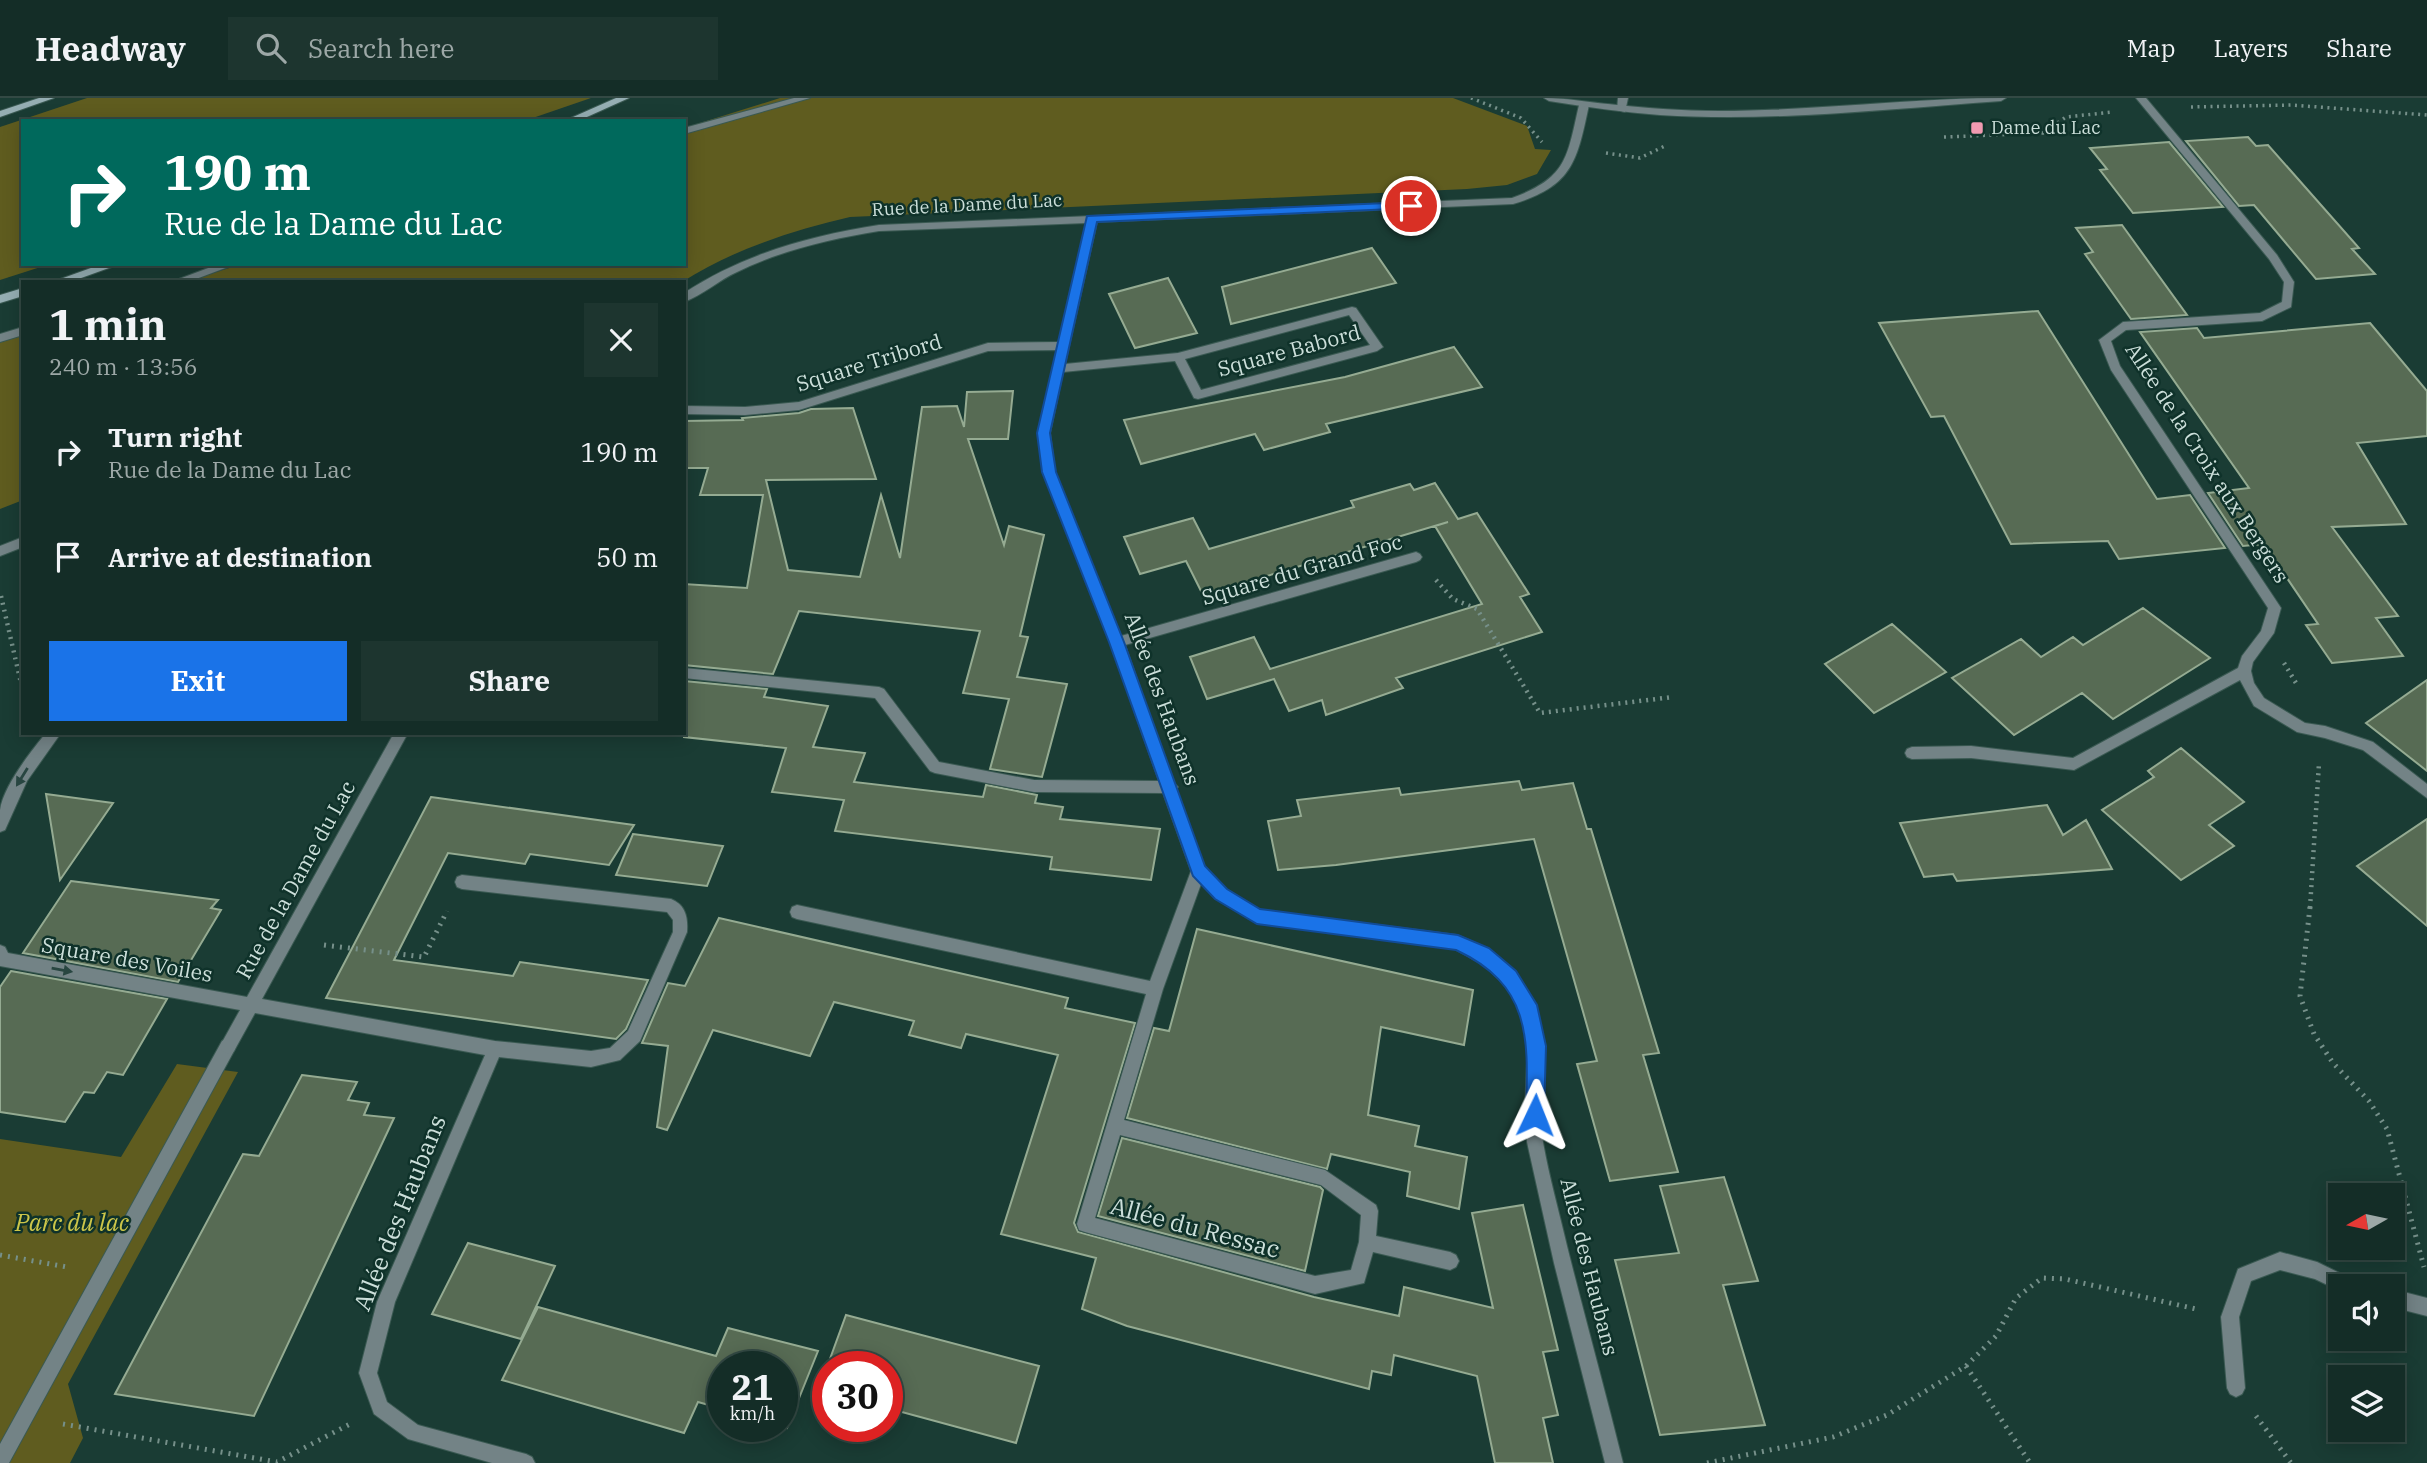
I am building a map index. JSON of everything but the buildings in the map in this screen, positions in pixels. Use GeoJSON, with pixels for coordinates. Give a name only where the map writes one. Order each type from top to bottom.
{"type":"FeatureCollection","features":[{"type":"Feature","properties":{"kind":"main road"},"geometry":{"type":"LineString","coordinates":[[0,114],[50,98]]}},
{"type":"Feature","properties":{"kind":"main road"},"geometry":{"type":"LineString","coordinates":[[574,119],[624,98]]}},
{"type":"Feature","properties":{"kind":"main road"},"geometry":{"type":"LineString","coordinates":[[63,280],[109,266]]}},
{"type":"Feature","properties":{"kind":"main road"},"geometry":{"type":"LineString","coordinates":[[0,299],[21,293]]}},
{"type":"Feature","properties":{"kind":"street"},"geometry":{"type":"LineString","coordinates":[[686,130],[805,98]]}},
{"type":"Feature","properties":{"kind":"street"},"geometry":{"type":"LineString","coordinates":[[1549,98],[1622,110],[1729,114],[2001,98]]}},
{"type":"Feature","properties":{"kind":"street"},"geometry":{"type":"LineString","coordinates":[[1622,110],[1623,98]]}},
{"type":"Feature","properties":{"kind":"street","name":"Allée de la Croix aux Bergers"},"geometry":{"type":"LineString","coordinates":[[2141,98],[2273,257],[2289,282],[2287,304],[2262,317],[2123,326],[2105,340],[2115,367],[2275,608],[2267,633]]}},
{"type":"Feature","properties":{"kind":"street","name":"Rue de la Dame du Lac"},"geometry":{"type":"LineString","coordinates":[[686,297],[715,277],[761,257],[827,236],[879,228],[1513,201],[1537,193],[1564,174],[1584,105]]}},
{"type":"Feature","properties":{"kind":"street","name":"Allée des Haubans"},"geometry":{"type":"LineString","coordinates":[[1091,219],[1044,433],[1049,472],[1117,642],[1171,787],[1198,871],[1221,894],[1257,916],[1458,942],[1483,954],[1510,976],[1528,1005],[1537,1046],[1534,1138],[1614,1463]]}},
{"type":"Feature","properties":{"kind":"street"},"geometry":{"type":"LineString","coordinates":[[182,280],[225,266]]}},
{"type":"Feature","properties":{"kind":"street","name":"Square Babord"},"geometry":{"type":"LineString","coordinates":[[1058,369],[1178,357],[1352,311],[1377,347],[1198,395],[1178,357]]}},
{"type":"Feature","properties":{"kind":"street"},"geometry":{"type":"LineString","coordinates":[[0,338],[21,332]]}},
{"type":"Feature","properties":{"kind":"street","name":"Square Tribord"},"geometry":{"type":"LineString","coordinates":[[686,410],[745,411],[799,405],[988,346],[1063,345]]}},
{"type":"Feature","properties":{"kind":"street"},"geometry":{"type":"LineString","coordinates":[[0,551],[21,543]]}},
{"type":"Feature","properties":{"kind":"street","name":"Square du Grand Foc"},"geometry":{"type":"LineString","coordinates":[[1117,642],[1416,557]]}},
{"type":"Feature","properties":{"kind":"street"},"geometry":{"type":"LineString","coordinates":[[2267,633],[2247,660],[2244,671],[2248,685],[2259,702],[2302,728],[2325,732],[2368,746],[2427,792]]}},
{"type":"Feature","properties":{"kind":"street"},"geometry":{"type":"LineString","coordinates":[[1912,753],[1971,752],[2074,764],[2244,671]]}},
{"type":"Feature","properties":{"kind":"street"},"geometry":{"type":"LineString","coordinates":[[686,673],[879,694],[935,767],[1034,786],[1171,787]]}},
{"type":"Feature","properties":{"kind":"street"},"geometry":{"type":"LineString","coordinates":[[0,825],[10,795],[52,735]]}},
{"type":"Feature","properties":{"kind":"street","name":"Rue de la Dame du Lac"},"geometry":{"type":"LineString","coordinates":[[0,1462],[400,735]]}},
{"type":"Feature","properties":{"kind":"street","name":"Allée du Ressac"},"geometry":{"type":"LineString","coordinates":[[1113,1125],[1325,1178],[1370,1211],[1367,1242],[1358,1277],[1315,1285],[1085,1224],[1113,1125],[1155,989],[1198,871]]}},
{"type":"Feature","properties":{"kind":"street"},"geometry":{"type":"LineString","coordinates":[[251,1004],[495,1049],[591,1059],[614,1055],[634,1036],[680,932],[681,918],[671,906],[462,882]]}},
{"type":"Feature","properties":{"kind":"street"},"geometry":{"type":"LineString","coordinates":[[797,912],[1155,989]]}},
{"type":"Feature","properties":{"kind":"street","name":"Square des Voiles"},"geometry":{"type":"LineString","coordinates":[[0,952],[1,959],[251,1004]]}},
{"type":"Feature","properties":{"kind":"street","name":"Allée des Haubans"},"geometry":{"type":"LineString","coordinates":[[380,1408],[368,1373],[386,1302],[495,1049]]}},
{"type":"Feature","properties":{"kind":"street"},"geometry":{"type":"LineString","coordinates":[[1367,1242],[1450,1261]]}},
{"type":"Feature","properties":{"kind":"street"},"geometry":{"type":"LineString","coordinates":[[2236,1388],[2230,1317],[2244,1275],[2280,1261],[2328,1276]]}},
{"type":"Feature","properties":{"kind":"street"},"geometry":{"type":"LineString","coordinates":[[2405,1301],[2427,1307]]}},
{"type":"Feature","properties":{"kind":"street"},"geometry":{"type":"LineString","coordinates":[[380,1408],[414,1433],[526,1463]]}},
{"type":"Feature","properties":{"kind":"path","name":"Square du Grand Foc"},"geometry":{"type":"LineString","coordinates":[[1416,557],[1453,599],[1477,609],[1540,713],[1673,697]]}},
{"type":"Feature","properties":{"kind":"path"},"geometry":{"type":"LineString","coordinates":[[1,596],[21,683]]}},
{"type":"Feature","properties":{"kind":"path"},"geometry":{"type":"LineString","coordinates":[[2267,633],[2325,732],[2319,761],[2308,937],[2300,996],[2314,1034],[2333,1063],[2369,1101],[2387,1129],[2427,1278]]}},
{"type":"Feature","properties":{"kind":"path"},"geometry":{"type":"LineString","coordinates":[[285,940],[424,957],[462,882]]}},
{"type":"Feature","properties":{"kind":"path"},"geometry":{"type":"LineString","coordinates":[[0,1255],[102,1273]]}},
{"type":"Feature","properties":{"kind":"path"},"geometry":{"type":"LineString","coordinates":[[1707,1463],[1833,1437],[1887,1415],[1966,1366],[1996,1336],[2016,1298],[2042,1278],[2065,1279],[2230,1317]]}},
{"type":"Feature","properties":{"kind":"path"},"geometry":{"type":"LineString","coordinates":[[1966,1366],[2030,1463]]}},
{"type":"Feature","properties":{"kind":"path"},"geometry":{"type":"LineString","coordinates":[[2236,1388],[2291,1463]]}},
{"type":"Feature","properties":{"kind":"path"},"geometry":{"type":"LineString","coordinates":[[24,1417],[277,1462],[380,1408]]}},
{"type":"Feature","properties":{"kind":"green space"},"geometry":{"type":"Polygon","coordinates":[[[87,98],[591,98],[530,119],[24,119],[87,98]]]}},
{"type":"Feature","properties":{"kind":"green space"},"geometry":{"type":"Polygon","coordinates":[[[780,98],[1453,98],[1527,126],[1535,149],[1551,150],[1537,174],[1507,185],[1467,189],[850,217],[763,242],[685,280],[190,280],[236,266],[686,266],[686,127],[780,98]]]}},
{"type":"Feature","properties":{"kind":"green space"},"geometry":{"type":"Polygon","coordinates":[[[21,120],[21,266],[44,266],[0,280],[0,127],[21,120]]]}},
{"type":"Feature","properties":{"kind":"green space"},"geometry":{"type":"Polygon","coordinates":[[[21,331],[21,501],[0,509],[0,337],[21,331]]]}},
{"type":"Feature","properties":{"kind":"green space","name":"Parc du lac"},"geometry":{"type":"Polygon","coordinates":[[[177,1064],[238,1072],[68,1384],[83,1438],[70,1463],[0,1463],[0,1139],[121,1157],[177,1064]]]}},
{"type":"Feature","properties":{"kind":"place","name":"Dame du Lac"},"geometry":{"type":"Point","coordinates":[1977,128]}},
{"type":"Feature","properties":{"kind":"route"},"geometry":{"type":"LineString","coordinates":[[1411,206],[1091,219],[1044,433],[1049,472],[1117,642],[1171,787],[1198,871],[1221,894],[1257,916],[1458,942],[1483,954],[1510,976],[1528,1005],[1537,1046],[1535,1115]]}}]}
